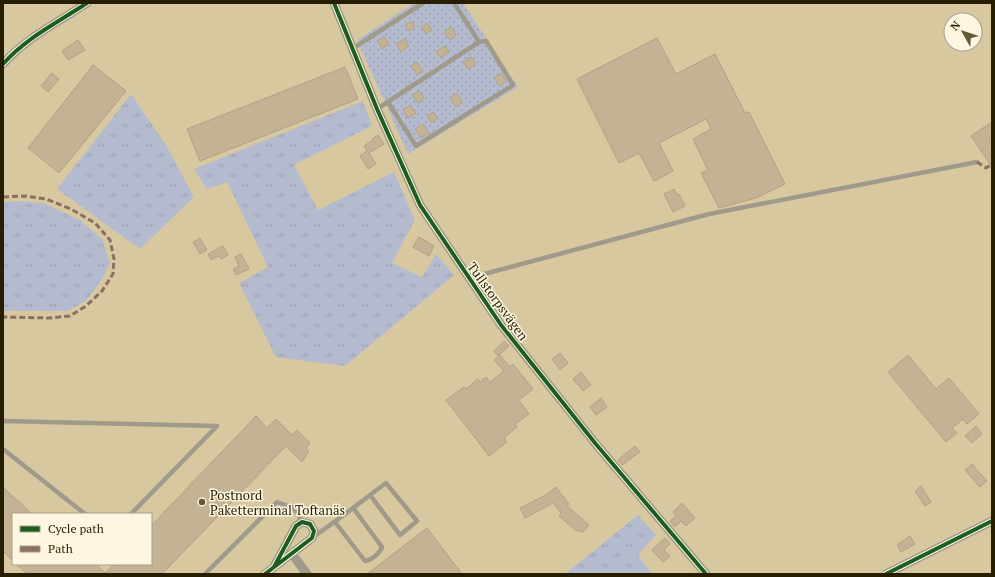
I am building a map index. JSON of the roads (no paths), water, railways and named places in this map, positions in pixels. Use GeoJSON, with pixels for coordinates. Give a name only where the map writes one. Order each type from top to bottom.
{"type":"FeatureCollection","features":[{"type":"Feature","properties":{"kind":"street"},"geometry":{"type":"LineString","coordinates":[[3,64],[21,46],[32,38],[87,3]]}},
{"type":"Feature","properties":{"kind":"street","name":"Tullstorpsvägen"},"geometry":{"type":"LineString","coordinates":[[334,3],[377,109],[420,206],[501,326],[595,443],[706,574]]}},
{"type":"Feature","properties":{"kind":"street"},"geometry":{"type":"LineString","coordinates":[[886,574],[992,521]]}},
{"type":"Feature","properties":{"kind":"street"},"geometry":{"type":"LineString","coordinates":[[265,574],[312,538],[314,531],[310,524],[302,522],[296,526],[274,567]]}},
{"type":"Feature","properties":{"kind":"street"},"geometry":{"type":"LineString","coordinates":[[292,554],[307,574]]}},
{"type":"Feature","properties":{"kind":"lane"},"geometry":{"type":"LineString","coordinates":[[352,49],[423,3]]}},
{"type":"Feature","properties":{"kind":"lane"},"geometry":{"type":"LineString","coordinates":[[454,3],[480,42]]}},
{"type":"Feature","properties":{"kind":"lane"},"geometry":{"type":"LineString","coordinates":[[377,109],[480,42],[486,41],[513,85],[416,146],[388,102]]}},
{"type":"Feature","properties":{"kind":"lane"},"geometry":{"type":"LineString","coordinates":[[469,278],[709,214],[977,162]]}},
{"type":"Feature","properties":{"kind":"lane"},"geometry":{"type":"LineString","coordinates":[[3,421],[217,426],[133,513]]}},
{"type":"Feature","properties":{"kind":"lane"},"geometry":{"type":"LineString","coordinates":[[3,449],[84,513]]}},
{"type":"Feature","properties":{"kind":"lane"},"geometry":{"type":"LineString","coordinates":[[312,538],[386,483],[417,521],[400,535],[370,496]]}},
{"type":"Feature","properties":{"kind":"lane"},"geometry":{"type":"LineString","coordinates":[[205,574],[277,502],[294,508],[302,522]]}},
{"type":"Feature","properties":{"kind":"lane"},"geometry":{"type":"LineString","coordinates":[[335,522],[365,561],[368,561],[376,555],[382,546],[353,508]]}},
{"type":"Feature","properties":{"kind":"place","name":"Postnord Paketterminal Toftanäs"},"geometry":{"type":"Point","coordinates":[202,502]}}]}
